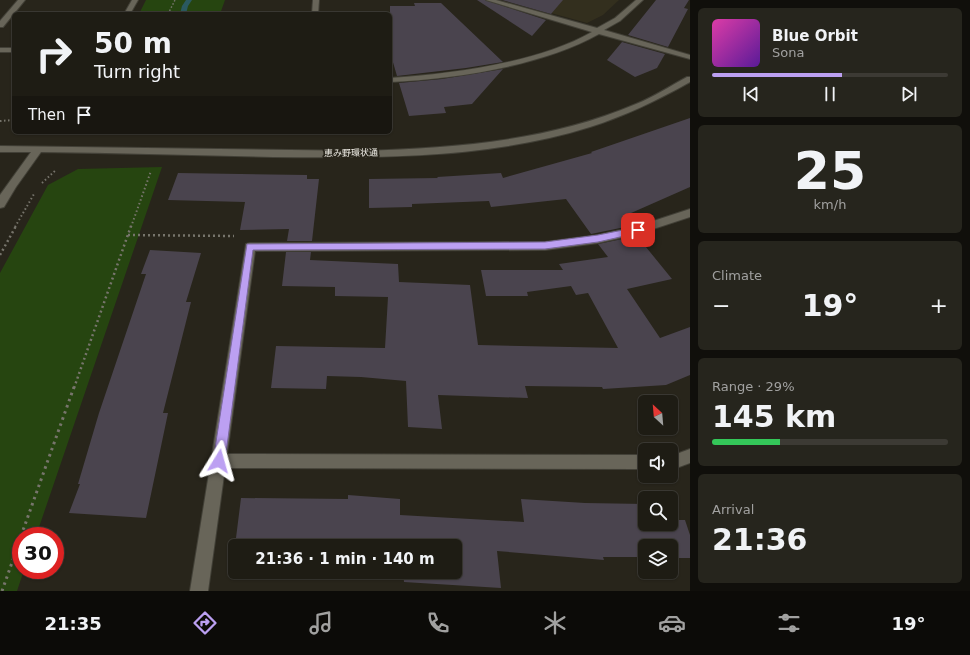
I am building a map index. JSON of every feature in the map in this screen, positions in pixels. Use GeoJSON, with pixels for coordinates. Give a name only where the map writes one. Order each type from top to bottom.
{"type":"FeatureCollection","features":[{"type":"Feature","properties":{"kind":"street"},"geometry":{"type":"LineString","coordinates":[[0,25],[22,0]]}},
{"type":"Feature","properties":{"kind":"street"},"geometry":{"type":"LineString","coordinates":[[128,12],[135,0]]}},
{"type":"Feature","properties":{"kind":"street"},"geometry":{"type":"LineString","coordinates":[[314,12],[316,0]]}},
{"type":"Feature","properties":{"kind":"street"},"geometry":{"type":"LineString","coordinates":[[489,0],[690,56]]}},
{"type":"Feature","properties":{"kind":"street"},"geometry":{"type":"LineString","coordinates":[[392,80],[419,79],[497,66],[560,48],[600,31],[615,21],[640,0]]}},
{"type":"Feature","properties":{"kind":"street"},"geometry":{"type":"LineString","coordinates":[[0,50],[12,50]]}},
{"type":"Feature","properties":{"kind":"street","name":"恵み野環状通"},"geometry":{"type":"LineString","coordinates":[[0,149],[309,154],[442,151],[500,144],[596,123],[668,92],[690,79]]}},
{"type":"Feature","properties":{"kind":"street"},"geometry":{"type":"LineString","coordinates":[[0,204],[12,184],[38,149]]}},
{"type":"Feature","properties":{"kind":"street"},"geometry":{"type":"LineString","coordinates":[[199,591],[250,247],[545,246],[638,230],[690,213]]}},
{"type":"Feature","properties":{"kind":"street"},"geometry":{"type":"LineString","coordinates":[[678,460],[690,456]]}},
{"type":"Feature","properties":{"kind":"street"},"geometry":{"type":"LineString","coordinates":[[219,461],[638,462]]}},
{"type":"Feature","properties":{"kind":"path"},"geometry":{"type":"LineString","coordinates":[[169,12],[175,0]]}},
{"type":"Feature","properties":{"kind":"path"},"geometry":{"type":"LineString","coordinates":[[0,121],[12,120]]}},
{"type":"Feature","properties":{"kind":"path"},"geometry":{"type":"LineString","coordinates":[[24,527],[154,164]]}},
{"type":"Feature","properties":{"kind":"path"},"geometry":{"type":"LineString","coordinates":[[0,255],[36,191]]}},
{"type":"Feature","properties":{"kind":"path"},"geometry":{"type":"LineString","coordinates":[[128,235],[236,236],[250,247]]}},
{"type":"Feature","properties":{"kind":"path"},"geometry":{"type":"LineString","coordinates":[[2,591],[12,562]]}},
{"type":"Feature","properties":{"kind":"shaded area"},"geometry":{"type":"Polygon","coordinates":[[[504,0],[619,0],[603,15],[587,23],[504,0]]]}},
{"type":"Feature","properties":{"kind":"green space"},"geometry":{"type":"Polygon","coordinates":[[[146,0],[225,0],[221,12],[140,12],[146,0]]]}},
{"type":"Feature","properties":{"kind":"green space"},"geometry":{"type":"Polygon","coordinates":[[[162,167],[39,527],[12,527],[12,579],[21,579],[17,591],[0,591],[0,273],[48,185],[78,169],[162,167]]]}},
{"type":"Feature","properties":{"kind":"building"},"geometry":{"type":"Polygon","coordinates":[[[477,0],[485,0],[546,20],[532,36],[477,0]]]}},
{"type":"Feature","properties":{"kind":"building"},"geometry":{"type":"Polygon","coordinates":[[[502,0],[563,0],[551,14],[502,0]]]}},
{"type":"Feature","properties":{"kind":"building"},"geometry":{"type":"Polygon","coordinates":[[[656,0],[689,0],[684,8],[688,9],[668,47],[628,35],[656,0]]]}},
{"type":"Feature","properties":{"kind":"building"},"geometry":{"type":"Polygon","coordinates":[[[414,3],[441,3],[503,62],[397,76],[392,59],[392,12],[390,12],[390,6],[415,6],[414,3]]]}},
{"type":"Feature","properties":{"kind":"building"},"geometry":{"type":"Polygon","coordinates":[[[622,42],[665,54],[657,68],[635,77],[607,60],[622,42]]]}},
{"type":"Feature","properties":{"kind":"building"},"geometry":{"type":"Polygon","coordinates":[[[503,69],[472,104],[444,107],[446,113],[409,116],[399,83],[442,79],[503,69]]]}},
{"type":"Feature","properties":{"kind":"building"},"geometry":{"type":"Polygon","coordinates":[[[690,118],[690,187],[622,217],[630,226],[591,234],[566,199],[491,207],[489,201],[412,204],[412,207],[369,208],[369,179],[438,178],[437,177],[501,173],[503,178],[592,153],[591,152],[690,118]]]}},
{"type":"Feature","properties":{"kind":"building"},"geometry":{"type":"Polygon","coordinates":[[[178,173],[307,175],[307,179],[319,179],[312,241],[287,241],[289,229],[240,230],[245,202],[168,200],[178,173]]]}},
{"type":"Feature","properties":{"kind":"building"},"geometry":{"type":"Polygon","coordinates":[[[637,236],[672,279],[627,289],[660,338],[690,327],[690,375],[666,385],[603,389],[602,387],[525,386],[528,398],[438,395],[442,429],[408,427],[406,381],[327,376],[326,389],[271,388],[276,346],[385,348],[388,297],[335,296],[335,287],[282,286],[286,252],[311,252],[310,260],[398,264],[399,282],[470,285],[478,345],[618,348],[588,293],[576,295],[571,286],[527,292],[528,296],[486,296],[481,270],[563,270],[559,264],[608,257],[598,244],[637,236]]]}},
{"type":"Feature","properties":{"kind":"building"},"geometry":{"type":"Polygon","coordinates":[[[150,250],[201,253],[186,302],[191,302],[163,413],[168,413],[146,518],[69,513],[80,484],[78,484],[99,413],[146,274],[141,274],[150,250]]]}},
{"type":"Feature","properties":{"kind":"building"},"geometry":{"type":"Polygon","coordinates":[[[348,495],[400,499],[400,515],[524,522],[521,499],[585,503],[638,504],[638,531],[678,531],[678,520],[685,520],[690,535],[690,558],[678,558],[678,539],[638,539],[638,557],[603,557],[604,560],[497,551],[501,588],[404,582],[404,579],[462,579],[462,539],[236,539],[241,498],[348,499],[348,495]]]}},
{"type":"Feature","properties":{"kind":"waterway"},"geometry":{"type":"LineString","coordinates":[[184,12],[189,0]]}},
{"type":"Feature","properties":{"kind":"route"},"geometry":{"type":"LineString","coordinates":[[219,461],[250,247],[545,246],[638,230]]}}]}
